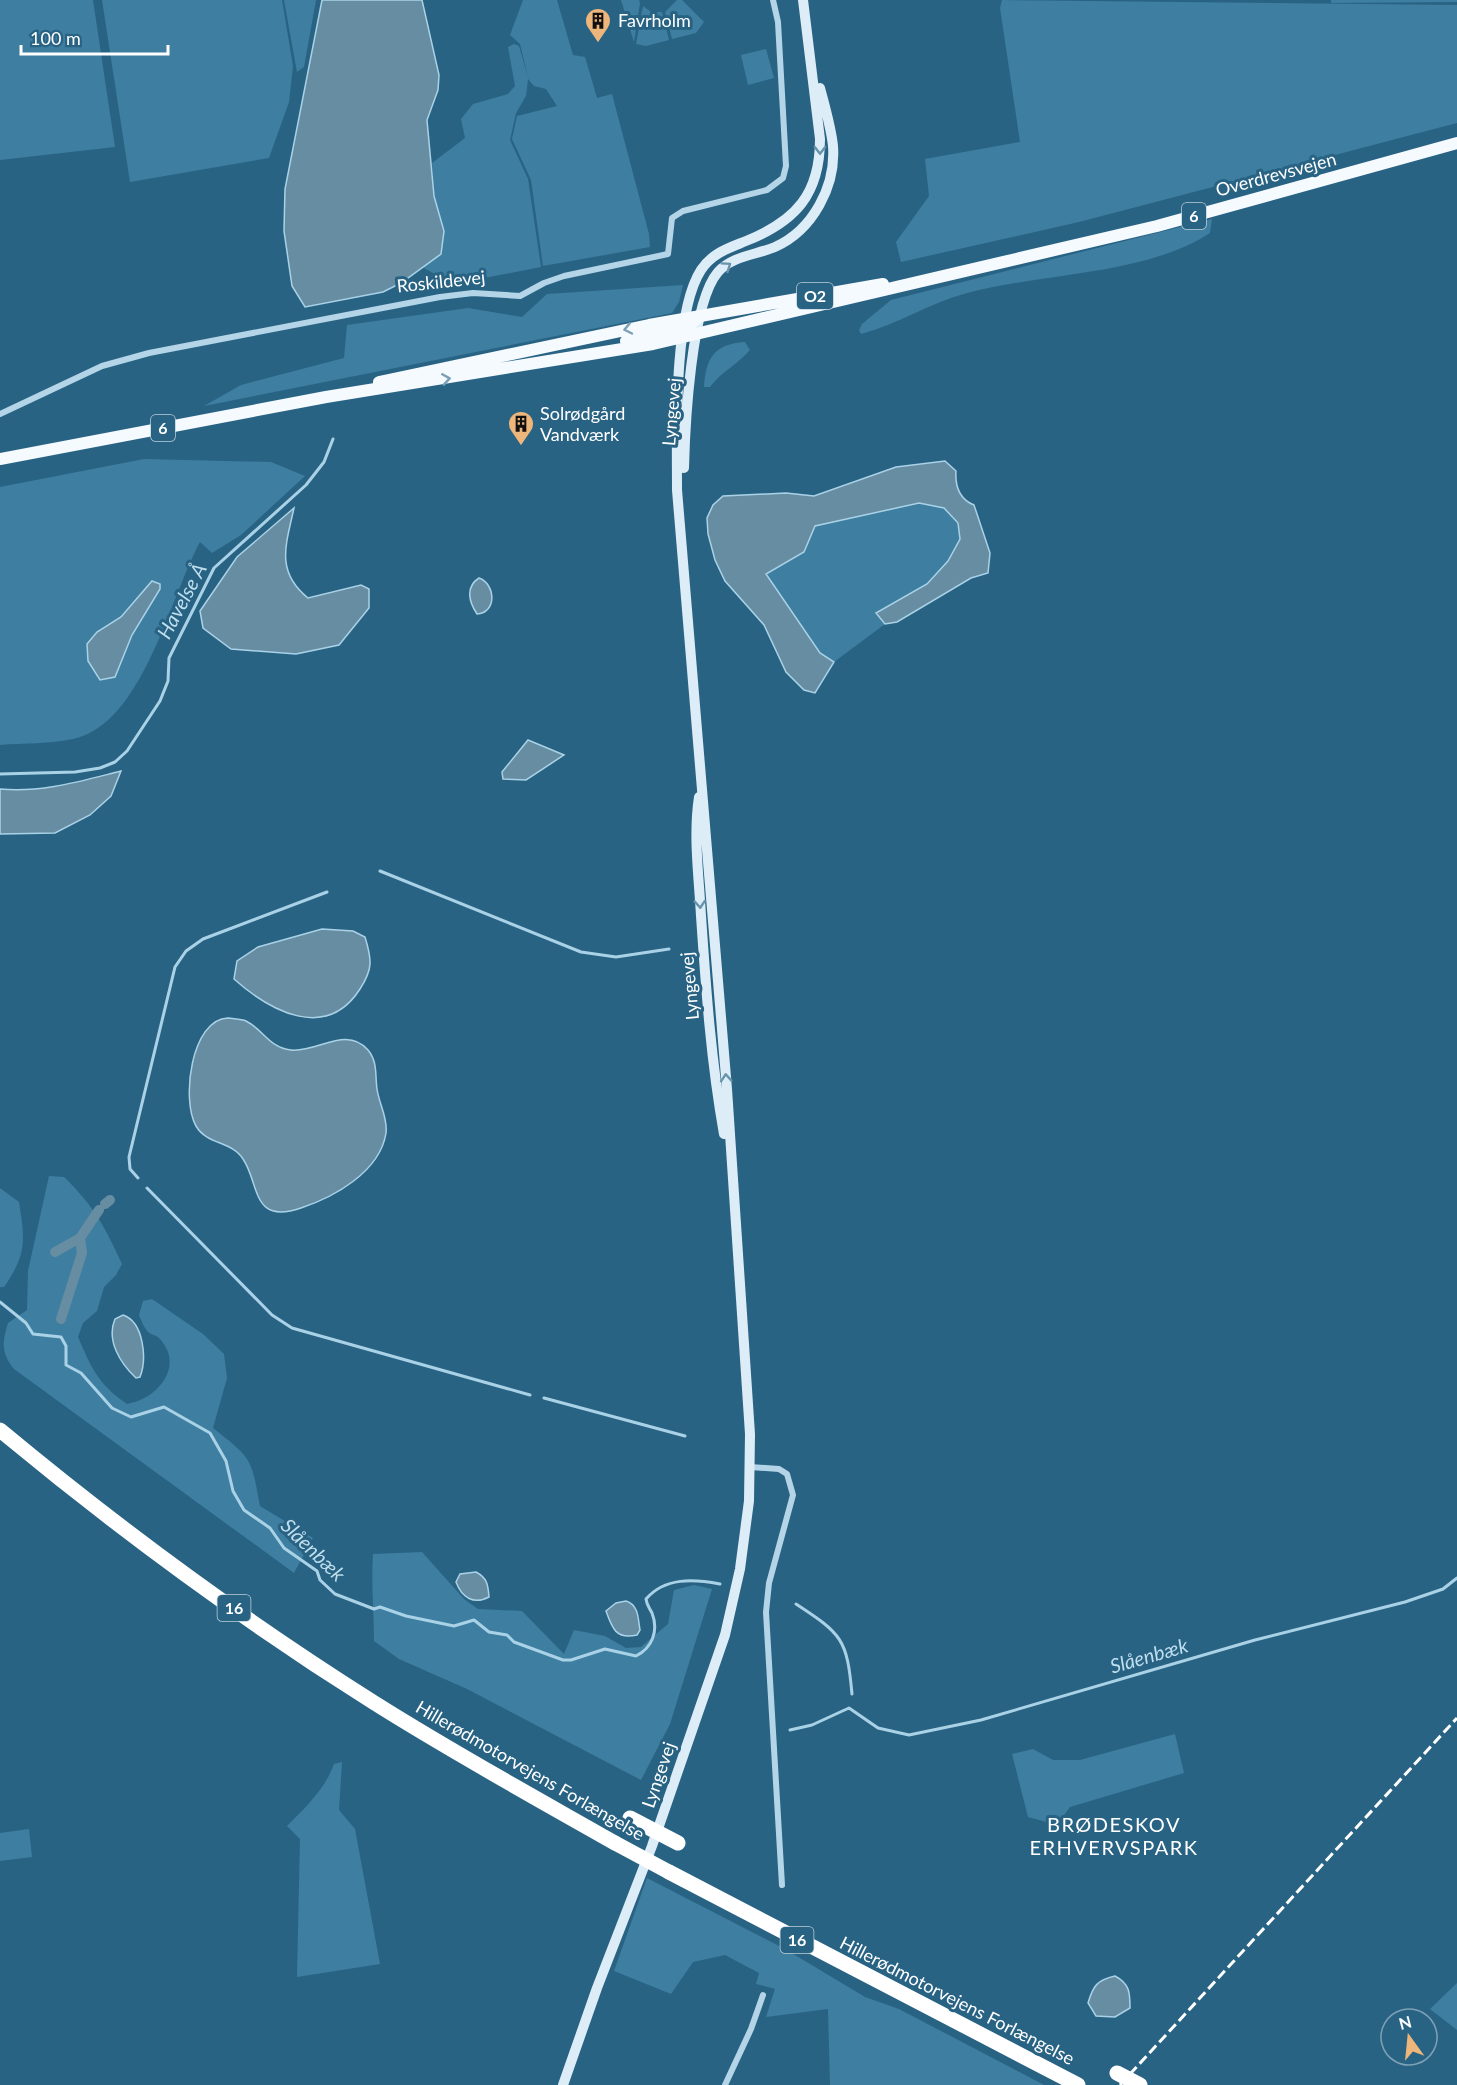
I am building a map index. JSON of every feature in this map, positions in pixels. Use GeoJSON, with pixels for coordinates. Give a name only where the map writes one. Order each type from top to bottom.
{"type":"FeatureCollection","features":[{"type":"Feature","properties":{"kind":"highway","name":"Hillerødmotorvejens Forlængelse"},"geometry":{"type":"LineString","coordinates":[[0,1430],[99,1510],[188,1576],[372,1702],[615,1843],[1078,2085]]}},
{"type":"Feature","properties":{"kind":"highway"},"geometry":{"type":"LineString","coordinates":[[630,1818],[678,1843]]}},
{"type":"Feature","properties":{"kind":"highway"},"geometry":{"type":"LineString","coordinates":[[1117,2073],[1140,2085]]}},
{"type":"Feature","properties":{"kind":"main road"},"geometry":{"type":"LineString","coordinates":[[685,328],[694,283],[702,268],[715,255],[785,222],[804,202],[815,181],[820,160],[820,140],[811,50],[803,0]]}},
{"type":"Feature","properties":{"kind":"main road"},"geometry":{"type":"LineString","coordinates":[[326,398],[462,364],[699,325],[710,286],[717,273],[735,260],[777,246],[794,234],[814,214],[825,196],[832,170],[833,146],[811,50]]}},
{"type":"Feature","properties":{"kind":"main road","name":"Overdrevsvejen"},"geometry":{"type":"LineString","coordinates":[[685,328],[825,294],[929,278],[1157,226],[1457,143]]}},
{"type":"Feature","properties":{"kind":"main road","name":"Overdrevsvejen"},"geometry":{"type":"LineString","coordinates":[[699,325],[887,291],[929,278]]}},
{"type":"Feature","properties":{"kind":"main road","name":"Lyngevej"},"geometry":{"type":"LineString","coordinates":[[681,511],[687,410],[699,325]]}},
{"type":"Feature","properties":{"kind":"main road","name":"Lyngevej"},"geometry":{"type":"LineString","coordinates":[[563,2085],[597,1988],[652,1846],[725,1635],[740,1569],[747,1523],[750,1467],[717,956],[705,812],[700,790],[681,511],[677,490],[677,419],[685,328]]}},
{"type":"Feature","properties":{"kind":"main road","name":"6"},"geometry":{"type":"LineString","coordinates":[[0,459],[326,398],[514,367],[685,328]]}},
{"type":"Feature","properties":{"kind":"street","name":"Roskildevej"},"geometry":{"type":"LineString","coordinates":[[0,414],[102,366],[149,353],[440,297],[473,293],[520,296],[544,283],[564,276],[668,254],[672,218],[682,211],[768,190],[783,178],[786,166],[778,22],[773,0]]}},
{"type":"Feature","properties":{"kind":"street"},"geometry":{"type":"LineString","coordinates":[[750,1467],[779,1469],[787,1474],[793,1495],[769,1582],[766,1612],[782,1885]]}},
{"type":"Feature","properties":{"kind":"street"},"geometry":{"type":"LineString","coordinates":[[724,2085],[752,2029],[763,1995]]}},
{"type":"Feature","properties":{"kind":"shaded area"},"geometry":{"type":"Polygon","coordinates":[[[0,0],[93,0],[115,147],[0,160],[0,0]]]}},
{"type":"Feature","properties":{"kind":"shaded area"},"geometry":{"type":"Polygon","coordinates":[[[102,0],[282,0],[293,66],[289,102],[269,158],[130,182],[102,0]]]}},
{"type":"Feature","properties":{"kind":"shaded area"},"geometry":{"type":"Polygon","coordinates":[[[284,0],[316,0],[304,67],[297,72],[284,0]]]}},
{"type":"Feature","properties":{"kind":"shaded area"},"geometry":{"type":"Polygon","coordinates":[[[322,0],[422,0],[439,75],[438,90],[427,120],[434,196],[444,231],[441,254],[401,283],[383,292],[305,307],[292,286],[284,231],[285,189],[322,0]]]}},
{"type":"Feature","properties":{"kind":"shaded area"},"geometry":{"type":"Polygon","coordinates":[[[523,0],[557,0],[573,55],[585,57],[597,98],[612,94],[649,234],[650,247],[543,266],[531,180],[512,139],[517,116],[557,106],[546,89],[534,86],[528,79],[526,96],[516,113],[510,140],[528,179],[541,267],[453,284],[422,267],[441,254],[444,231],[434,196],[432,163],[465,138],[461,119],[473,104],[508,94],[515,86],[508,47],[514,44],[519,46],[528,77],[520,44],[510,35],[523,0]]]}},
{"type":"Feature","properties":{"kind":"shaded area"},"geometry":{"type":"Polygon","coordinates":[[[621,0],[639,0],[640,3],[634,42],[621,0]]]}},
{"type":"Feature","properties":{"kind":"shaded area"},"geometry":{"type":"Polygon","coordinates":[[[677,0],[682,0],[704,22],[696,33],[672,39],[665,12],[677,0]]]}},
{"type":"Feature","properties":{"kind":"shaded area"},"geometry":{"type":"Polygon","coordinates":[[[1002,0],[1457,5],[1457,123],[1079,222],[901,262],[896,242],[929,196],[925,159],[1020,142],[1000,8],[1002,0]]]}},
{"type":"Feature","properties":{"kind":"shaded area"},"geometry":{"type":"Polygon","coordinates":[[[1331,0],[1457,0],[1457,2],[1331,3],[1331,0]]]}},
{"type":"Feature","properties":{"kind":"shaded area"},"geometry":{"type":"Polygon","coordinates":[[[643,6],[651,12],[662,12],[669,40],[646,46],[636,44],[643,6]]]}},
{"type":"Feature","properties":{"kind":"shaded area"},"geometry":{"type":"Polygon","coordinates":[[[766,49],[774,78],[748,85],[741,55],[766,49]]]}},
{"type":"Feature","properties":{"kind":"shaded area"},"geometry":{"type":"Polygon","coordinates":[[[1212,219],[1210,233],[1184,247],[1156,257],[1125,265],[996,286],[967,293],[875,330],[861,334],[859,330],[862,324],[891,300],[1212,219]]]}},
{"type":"Feature","properties":{"kind":"shaded area"},"geometry":{"type":"Polygon","coordinates":[[[683,285],[679,302],[672,313],[204,406],[241,385],[344,358],[347,325],[468,308],[522,317],[547,294],[683,285]]]}},
{"type":"Feature","properties":{"kind":"shaded area"},"geometry":{"type":"Polygon","coordinates":[[[745,342],[750,350],[710,387],[704,387],[707,368],[714,354],[726,346],[745,342]]]}},
{"type":"Feature","properties":{"kind":"shaded area"},"geometry":{"type":"Polygon","coordinates":[[[144,459],[271,462],[305,476],[241,535],[212,553],[200,542],[165,625],[136,685],[118,710],[97,729],[64,741],[0,745],[0,487],[144,459]]]}},
{"type":"Feature","properties":{"kind":"shaded area"},"geometry":{"type":"Polygon","coordinates":[[[945,461],[956,471],[957,487],[961,496],[974,505],[990,553],[988,573],[971,578],[897,622],[885,624],[876,613],[927,584],[948,561],[960,539],[958,523],[944,508],[919,503],[815,526],[804,552],[766,574],[820,653],[834,662],[815,693],[804,690],[786,672],[764,625],[725,581],[715,560],[708,534],[707,518],[713,505],[723,496],[786,493],[814,496],[896,467],[945,461]]]}},
{"type":"Feature","properties":{"kind":"shaded area"},"geometry":{"type":"Polygon","coordinates":[[[919,503],[944,508],[958,524],[960,539],[948,561],[927,584],[877,613],[885,624],[834,662],[820,653],[765,574],[804,552],[815,526],[919,503]]]}},
{"type":"Feature","properties":{"kind":"shaded area"},"geometry":{"type":"Polygon","coordinates":[[[294,508],[286,557],[291,578],[298,588],[308,598],[361,585],[369,589],[369,608],[339,645],[296,654],[231,649],[203,628],[200,611],[237,557],[294,508]]]}},
{"type":"Feature","properties":{"kind":"shaded area"},"geometry":{"type":"Polygon","coordinates":[[[479,578],[489,586],[492,598],[488,609],[477,614],[472,605],[470,590],[479,578]]]}},
{"type":"Feature","properties":{"kind":"shaded area"},"geometry":{"type":"Polygon","coordinates":[[[152,581],[160,584],[160,589],[132,635],[115,677],[100,680],[88,661],[87,644],[97,632],[121,617],[152,581]]]}},
{"type":"Feature","properties":{"kind":"shaded area"},"geometry":{"type":"Polygon","coordinates":[[[528,740],[564,755],[526,780],[503,779],[502,772],[528,740]]]}},
{"type":"Feature","properties":{"kind":"shaded area"},"geometry":{"type":"Polygon","coordinates":[[[121,771],[111,796],[90,815],[55,833],[0,834],[0,789],[46,788],[121,771]]]}},
{"type":"Feature","properties":{"kind":"shaded area"},"geometry":{"type":"Polygon","coordinates":[[[322,929],[353,931],[365,937],[370,958],[369,970],[360,989],[346,1005],[331,1014],[315,1018],[298,1016],[281,1010],[264,1002],[234,979],[237,961],[258,947],[322,929]]]}},
{"type":"Feature","properties":{"kind":"shaded area"},"geometry":{"type":"Polygon","coordinates":[[[228,1018],[246,1021],[271,1042],[291,1050],[350,1040],[368,1050],[375,1064],[377,1089],[386,1122],[386,1133],[375,1160],[354,1181],[341,1190],[301,1208],[285,1212],[273,1211],[265,1207],[260,1199],[248,1169],[238,1153],[206,1137],[196,1126],[189,1098],[192,1063],[205,1032],[215,1022],[228,1018]]]}},
{"type":"Feature","properties":{"kind":"shaded area"},"geometry":{"type":"Polygon","coordinates":[[[49,1176],[64,1177],[83,1198],[104,1228],[122,1264],[116,1275],[104,1287],[97,1311],[83,1323],[78,1337],[97,1375],[109,1390],[127,1404],[148,1396],[164,1380],[170,1360],[167,1350],[159,1338],[149,1333],[139,1315],[143,1301],[152,1299],[203,1334],[224,1354],[227,1378],[213,1428],[236,1446],[248,1460],[260,1506],[313,1538],[294,1573],[14,1369],[10,1363],[4,1347],[5,1336],[8,1323],[27,1310],[28,1271],[49,1176]]]}},
{"type":"Feature","properties":{"kind":"shaded area"},"geometry":{"type":"Polygon","coordinates":[[[0,1188],[19,1202],[23,1237],[17,1265],[4,1287],[0,1287],[0,1188]]]}},
{"type":"Feature","properties":{"kind":"shaded area"},"geometry":{"type":"Polygon","coordinates":[[[123,1315],[136,1325],[142,1342],[142,1369],[140,1377],[136,1378],[120,1358],[113,1343],[115,1319],[123,1315]]]}},
{"type":"Feature","properties":{"kind":"shaded area"},"geometry":{"type":"Polygon","coordinates":[[[422,1552],[464,1599],[478,1609],[522,1611],[564,1654],[574,1630],[605,1636],[626,1648],[641,1647],[668,1624],[674,1590],[694,1585],[712,1589],[670,1724],[641,1780],[467,1689],[399,1659],[374,1641],[373,1554],[422,1552]]]}},
{"type":"Feature","properties":{"kind":"shaded area"},"geometry":{"type":"Polygon","coordinates":[[[476,1572],[486,1582],[489,1597],[474,1600],[465,1596],[459,1588],[456,1582],[460,1574],[476,1572]]]}},
{"type":"Feature","properties":{"kind":"shaded area"},"geometry":{"type":"Polygon","coordinates":[[[626,1601],[637,1613],[640,1630],[637,1635],[624,1636],[616,1631],[606,1611],[616,1603],[626,1601]]]}},
{"type":"Feature","properties":{"kind":"shaded area"},"geometry":{"type":"Polygon","coordinates":[[[1175,1734],[1184,1773],[1070,1807],[1057,1825],[1028,1817],[1012,1754],[1033,1749],[1053,1760],[1080,1760],[1175,1734]]]}},
{"type":"Feature","properties":{"kind":"shaded area"},"geometry":{"type":"Polygon","coordinates":[[[342,1762],[339,1810],[355,1829],[380,1964],[297,1977],[300,1839],[287,1826],[320,1790],[334,1764],[342,1762]]]}},
{"type":"Feature","properties":{"kind":"shaded area"},"geometry":{"type":"Polygon","coordinates":[[[29,1829],[32,1857],[0,1861],[0,1833],[29,1829]]]}},
{"type":"Feature","properties":{"kind":"shaded area"},"geometry":{"type":"Polygon","coordinates":[[[647,1878],[785,1949],[865,1997],[899,2009],[1044,2085],[830,2085],[828,2009],[766,2017],[775,1989],[756,1984],[759,1973],[725,1955],[693,1962],[671,1994],[614,1971],[647,1878]]]}},
{"type":"Feature","properties":{"kind":"shaded area"},"geometry":{"type":"Polygon","coordinates":[[[1115,1976],[1124,1982],[1128,1989],[1130,2008],[1115,2017],[1096,2016],[1088,2003],[1092,1992],[1100,1982],[1115,1976]]]}},
{"type":"Feature","properties":{"kind":"shaded area"},"geometry":{"type":"Polygon","coordinates":[[[1457,1983],[1457,2030],[1439,2016],[1439,2007],[1432,2007],[1457,1983]]]}},
{"type":"Feature","properties":{"kind":"waterway","name":"Havelse Å"},"geometry":{"type":"LineString","coordinates":[[0,774],[75,772],[100,768],[115,762],[127,751],[160,701],[168,681],[169,658],[214,568],[306,485],[324,462],[333,439]]}},
{"type":"Feature","properties":{"kind":"waterway"},"geometry":{"type":"LineString","coordinates":[[380,871],[581,952],[616,957],[669,949]]}},
{"type":"Feature","properties":{"kind":"waterway"},"geometry":{"type":"LineString","coordinates":[[138,1178],[130,1169],[129,1157],[175,967],[186,951],[203,939],[327,892]]}},
{"type":"Feature","properties":{"kind":"waterway"},"geometry":{"type":"LineString","coordinates":[[147,1188],[272,1315],[292,1328],[530,1395]]}},
{"type":"Feature","properties":{"kind":"waterway"},"geometry":{"type":"LineString","coordinates":[[105,1204],[110,1200]]}},
{"type":"Feature","properties":{"kind":"waterway"},"geometry":{"type":"LineString","coordinates":[[55,1252],[80,1238],[99,1210]]}},
{"type":"Feature","properties":{"kind":"waterway"},"geometry":{"type":"LineString","coordinates":[[61,1319],[82,1253],[80,1238]]}},
{"type":"Feature","properties":{"kind":"waterway","name":"Slåenbæk"},"geometry":{"type":"LineString","coordinates":[[0,1302],[26,1323],[33,1334],[61,1337],[66,1346],[66,1365],[81,1373],[112,1408],[131,1417],[164,1407],[210,1433],[226,1461],[233,1491],[244,1510],[270,1528],[284,1548],[317,1571],[320,1580],[335,1594],[374,1609],[380,1607],[406,1616],[454,1626],[474,1620],[489,1632],[507,1635],[514,1642],[563,1660],[571,1660],[605,1649],[636,1656],[642,1653],[653,1638],[655,1626],[646,1599],[662,1587],[680,1581],[720,1584]]}},
{"type":"Feature","properties":{"kind":"waterway"},"geometry":{"type":"LineString","coordinates":[[544,1398],[685,1436]]}},
{"type":"Feature","properties":{"kind":"waterway","name":"Slåenbæk"},"geometry":{"type":"LineString","coordinates":[[790,1730],[812,1725],[849,1708],[878,1728],[909,1735],[981,1720],[1255,1640],[1405,1602],[1443,1589],[1457,1578]]}},
{"type":"Feature","properties":{"kind":"waterway","name":"Slåenbæk"},"geometry":{"type":"LineString","coordinates":[[796,1604],[833,1631],[839,1640],[848,1661],[852,1694]]}},
{"type":"Feature","properties":{"kind":"railway"},"geometry":{"type":"LineString","coordinates":[[1120,2085],[1457,1718]]}},
{"type":"Feature","properties":{"kind":"place","name":"Favrholm"},"geometry":{"type":"Point","coordinates":[598,44]}},
{"type":"Feature","properties":{"kind":"place","name":"Solrødgård Vandværk"},"geometry":{"type":"Point","coordinates":[521,447]}},
{"type":"Feature","properties":{"kind":"district","name":"BRØDESKOV ERHVERVSPARK"},"geometry":{"type":"Point","coordinates":[1114,1836]}}]}
